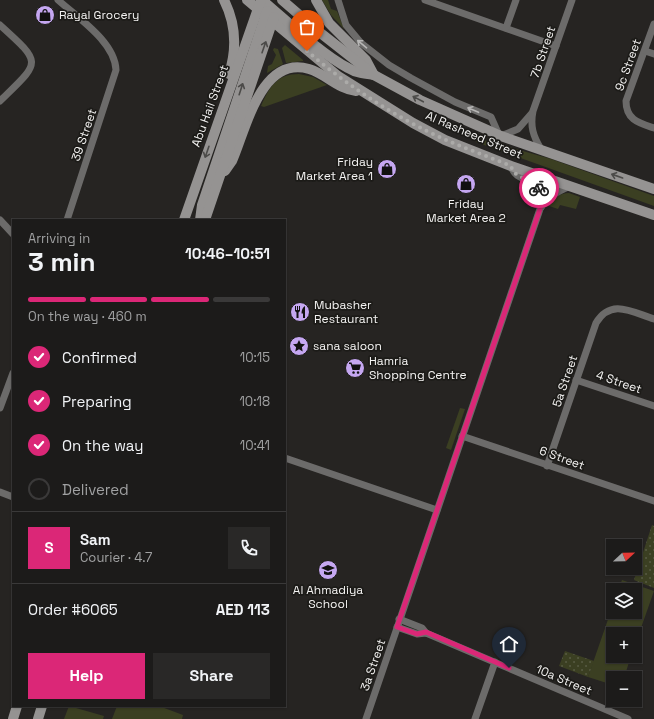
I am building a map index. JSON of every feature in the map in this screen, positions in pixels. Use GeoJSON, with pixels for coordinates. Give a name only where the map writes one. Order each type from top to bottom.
{"type":"FeatureCollection","features":[{"type":"Feature","properties":{"kind":"main road"},"geometry":{"type":"LineString","coordinates":[[220,115],[219,103],[232,64],[234,40],[231,15],[224,0]]}},
{"type":"Feature","properties":{"kind":"main road","name":"Al Rasheed Street"},"geometry":{"type":"LineString","coordinates":[[247,0],[267,8],[323,65],[362,92],[413,123],[445,140],[511,166],[654,215]]}},
{"type":"Feature","properties":{"kind":"main road","name":"Abu Hail Street"},"geometry":{"type":"LineString","coordinates":[[184,219],[220,115],[267,8],[281,0]]}},
{"type":"Feature","properties":{"kind":"main road","name":"Al Rasheed Street"},"geometry":{"type":"LineString","coordinates":[[281,0],[374,75],[420,100],[500,136],[654,189]]}},
{"type":"Feature","properties":{"kind":"main road"},"geometry":{"type":"LineString","coordinates":[[316,0],[329,23],[366,60],[374,75]]}},
{"type":"Feature","properties":{"kind":"main road"},"geometry":{"type":"LineString","coordinates":[[200,219],[202,205],[267,8],[348,68],[361,73],[374,75]]}},
{"type":"Feature","properties":{"kind":"main road","name":"Abu Hail Street"},"geometry":{"type":"LineString","coordinates":[[205,219],[219,177],[267,8]]}},
{"type":"Feature","properties":{"kind":"main road"},"geometry":{"type":"LineString","coordinates":[[219,177],[232,161],[262,89],[275,75],[286,69],[307,69],[343,88],[362,92]]}},
{"type":"Feature","properties":{"kind":"main road"},"geometry":{"type":"LineString","coordinates":[[13,719],[17,707]]}},
{"type":"Feature","properties":{"kind":"main road"},"geometry":{"type":"LineString","coordinates":[[38,719],[42,707]]}},
{"type":"Feature","properties":{"kind":"street","name":"39 Street"},"geometry":{"type":"LineString","coordinates":[[58,0],[103,41],[114,56],[116,63],[116,76],[66,219]]}},
{"type":"Feature","properties":{"kind":"street"},"geometry":{"type":"LineString","coordinates":[[338,0],[346,25],[361,43],[389,65],[411,78],[490,117],[500,136]]}},
{"type":"Feature","properties":{"kind":"street"},"geometry":{"type":"LineString","coordinates":[[425,0],[556,46]]}},
{"type":"Feature","properties":{"kind":"street"},"geometry":{"type":"LineString","coordinates":[[506,28],[516,0]]}},
{"type":"Feature","properties":{"kind":"street","name":"7b Street"},"geometry":{"type":"LineString","coordinates":[[541,149],[533,134],[533,111],[572,0]]}},
{"type":"Feature","properties":{"kind":"street","name":"9c Street"},"geometry":{"type":"LineString","coordinates":[[654,24],[626,101],[628,114],[636,122],[654,128]]}},
{"type":"Feature","properties":{"kind":"street"},"geometry":{"type":"LineString","coordinates":[[0,25],[29,53],[32,65],[26,76],[0,101]]}},
{"type":"Feature","properties":{"kind":"street"},"geometry":{"type":"LineString","coordinates":[[645,51],[654,54]]}},
{"type":"Feature","properties":{"kind":"street","name":"7b Street"},"geometry":{"type":"LineString","coordinates":[[500,136],[518,129],[533,111]]}},
{"type":"Feature","properties":{"kind":"street","name":"3a Street"},"geometry":{"type":"LineString","coordinates":[[511,166],[515,174],[537,185],[541,194],[540,209]]}},
{"type":"Feature","properties":{"kind":"street","name":"3a Street"},"geometry":{"type":"LineString","coordinates":[[366,719],[540,209],[548,197],[570,186]]}},
{"type":"Feature","properties":{"kind":"street"},"geometry":{"type":"LineString","coordinates":[[0,220],[12,233]]}},
{"type":"Feature","properties":{"kind":"street","name":"5a Street"},"geometry":{"type":"LineString","coordinates":[[547,466],[596,323],[600,316],[611,309],[623,309],[654,319]]}},
{"type":"Feature","properties":{"kind":"street"},"geometry":{"type":"LineString","coordinates":[[0,408],[12,376]]}},
{"type":"Feature","properties":{"kind":"street","name":"4 Street"},"geometry":{"type":"LineString","coordinates":[[576,380],[654,406]]}},
{"type":"Feature","properties":{"kind":"street","name":"6 Street"},"geometry":{"type":"LineString","coordinates":[[462,436],[654,502]]}},
{"type":"Feature","properties":{"kind":"street"},"geometry":{"type":"LineString","coordinates":[[286,458],[437,510]]}},
{"type":"Feature","properties":{"kind":"street"},"geometry":{"type":"LineString","coordinates":[[0,492],[12,497]]}},
{"type":"Feature","properties":{"kind":"street","name":"10a Street"},"geometry":{"type":"LineString","coordinates":[[399,620],[419,627],[426,632],[628,719]]}},
{"type":"Feature","properties":{"kind":"street","name":"10a Street"},"geometry":{"type":"LineString","coordinates":[[397,627],[417,634],[426,632]]}},
{"type":"Feature","properties":{"kind":"street"},"geometry":{"type":"LineString","coordinates":[[475,719],[495,662]]}},
{"type":"Feature","properties":{"kind":"green space"},"geometry":{"type":"Polygon","coordinates":[[[322,0],[328,0],[331,9],[337,11],[344,29],[331,15],[322,0]]]}},
{"type":"Feature","properties":{"kind":"green space"},"geometry":{"type":"Polygon","coordinates":[[[285,45],[303,61],[286,63],[282,48],[285,45]]]}},
{"type":"Feature","properties":{"kind":"green space"},"geometry":{"type":"Polygon","coordinates":[[[274,48],[278,49],[283,64],[267,73],[268,66],[272,64],[276,55],[273,50],[274,48]]]}},
{"type":"Feature","properties":{"kind":"green space"},"geometry":{"type":"Polygon","coordinates":[[[299,74],[313,77],[327,85],[264,107],[261,106],[267,93],[279,79],[285,76],[299,74]]]}},
{"type":"Feature","properties":{"kind":"green space"},"geometry":{"type":"Polygon","coordinates":[[[477,138],[551,159],[654,196],[654,206],[476,142],[477,138]]]}},
{"type":"Feature","properties":{"kind":"green space"},"geometry":{"type":"Polygon","coordinates":[[[569,193],[580,197],[576,209],[560,205],[558,209],[549,206],[557,196],[569,193]]]}},
{"type":"Feature","properties":{"kind":"green space"},"geometry":{"type":"Polygon","coordinates":[[[460,408],[465,409],[451,450],[446,448],[460,408]]]}},
{"type":"Feature","properties":{"kind":"green space"},"geometry":{"type":"Polygon","coordinates":[[[652,525],[654,526],[654,588],[634,580],[636,575],[642,575],[642,556],[652,525]]]}},
{"type":"Feature","properties":{"kind":"green space"},"geometry":{"type":"Polygon","coordinates":[[[622,580],[631,583],[621,583],[622,580]]]}},
{"type":"Feature","properties":{"kind":"green space"},"geometry":{"type":"Polygon","coordinates":[[[642,587],[654,591],[641,627],[606,627],[606,663],[629,663],[626,671],[606,671],[606,683],[588,677],[608,619],[642,619],[642,587]]]}},
{"type":"Feature","properties":{"kind":"green space"},"geometry":{"type":"Polygon","coordinates":[[[565,651],[594,661],[588,677],[559,666],[565,651]]]}},
{"type":"Feature","properties":{"kind":"green space"},"geometry":{"type":"Polygon","coordinates":[[[69,707],[104,716],[103,719],[64,719],[69,707]]]}},
{"type":"Feature","properties":{"kind":"green space"},"geometry":{"type":"Polygon","coordinates":[[[117,707],[162,707],[183,715],[182,719],[112,719],[117,707]]]}},
{"type":"Feature","properties":{"kind":"way so far"},"geometry":{"type":"LineString","coordinates":[[307,51],[338,76],[380,104],[445,140],[511,166],[515,174],[533,182],[539,188]]}},
{"type":"Feature","properties":{"kind":"place","name":"Rayal Grocery"},"geometry":{"type":"Point","coordinates":[45,15]}},
{"type":"Feature","properties":{"kind":"place","name":"Friday Market Area 1"},"geometry":{"type":"Point","coordinates":[387,169]}},
{"type":"Feature","properties":{"kind":"place","name":"Friday Market Area 2"},"geometry":{"type":"Point","coordinates":[466,184]}},
{"type":"Feature","properties":{"kind":"place","name":"Mubasher Restaurant"},"geometry":{"type":"Point","coordinates":[300,312]}},
{"type":"Feature","properties":{"kind":"place","name":"sana saloon"},"geometry":{"type":"Point","coordinates":[299,346]}},
{"type":"Feature","properties":{"kind":"place","name":"Hamria Shopping Centre"},"geometry":{"type":"Point","coordinates":[355,368]}},
{"type":"Feature","properties":{"kind":"place","name":"Al Ahmadiya School"},"geometry":{"type":"Point","coordinates":[328,570]}},
{"type":"Feature","properties":{"kind":"route"},"geometry":{"type":"LineString","coordinates":[[509,668],[426,632],[423,634],[417,634],[397,627],[540,209],[541,194],[539,188]]}}]}
